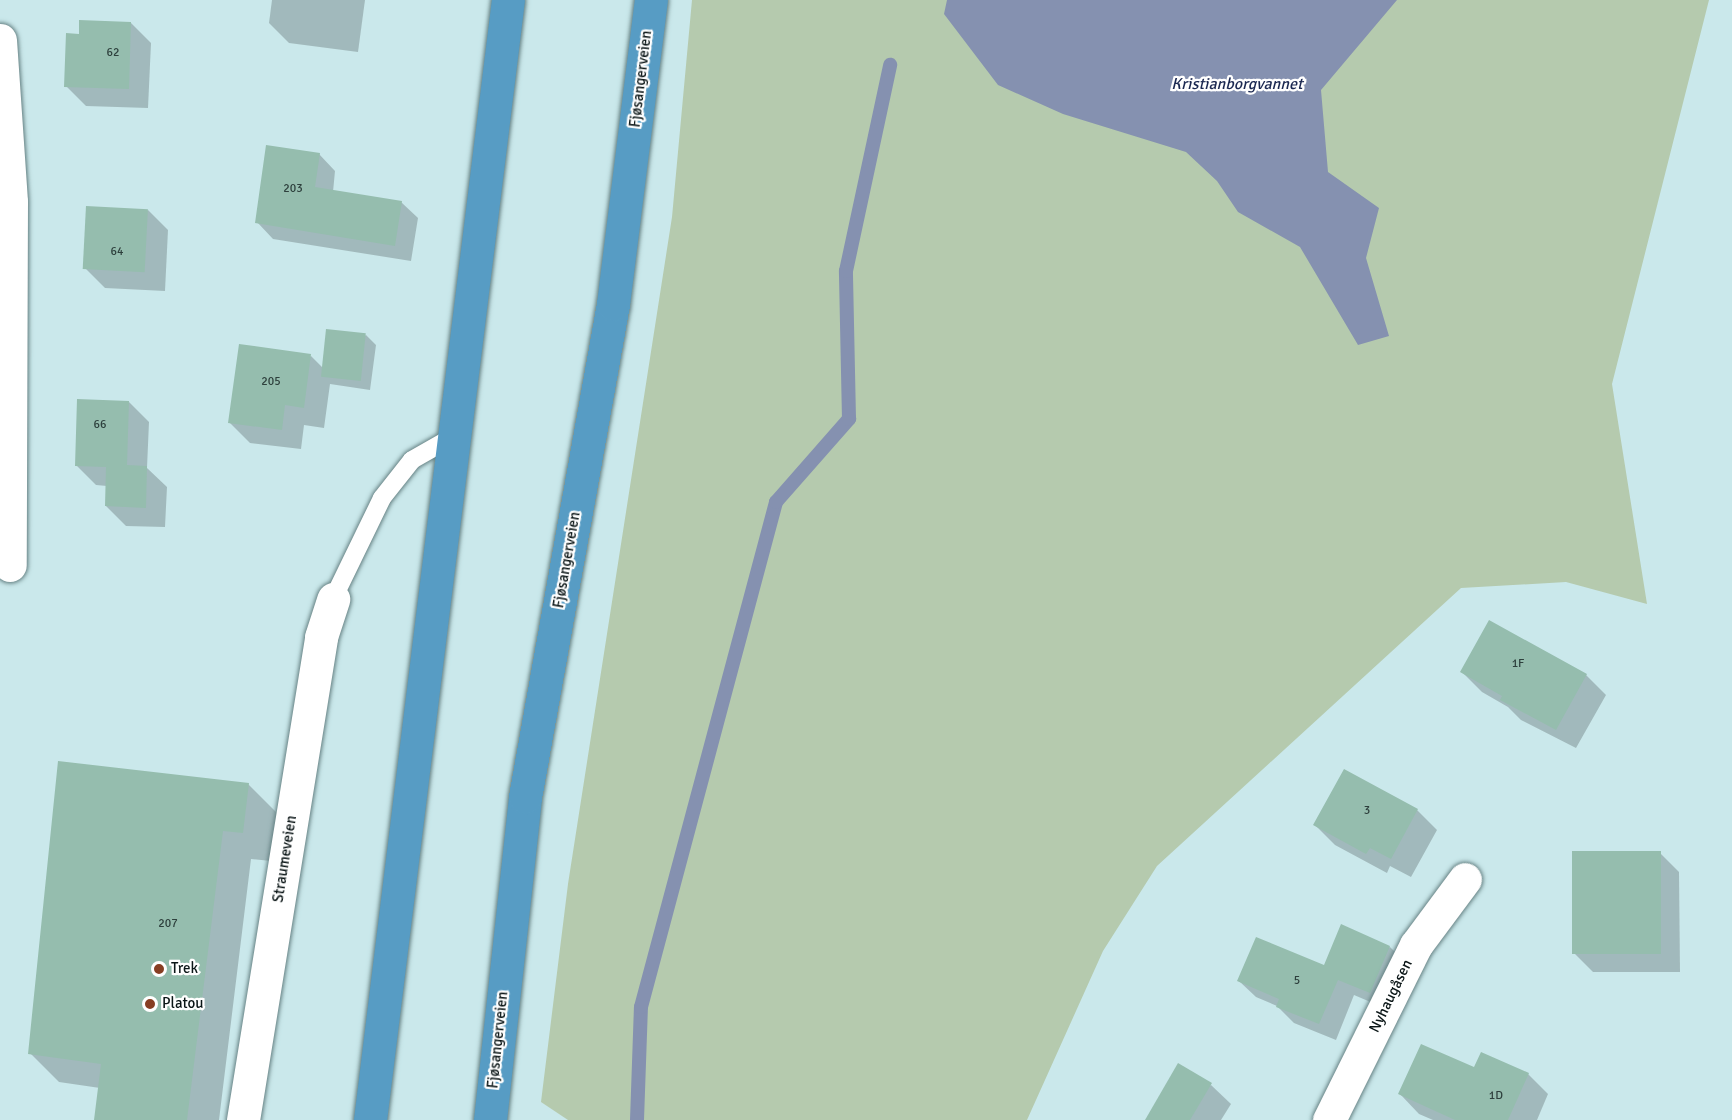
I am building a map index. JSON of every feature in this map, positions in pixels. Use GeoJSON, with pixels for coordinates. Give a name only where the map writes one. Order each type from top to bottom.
{"type":"FeatureCollection","features":[{"type":"Feature","properties":{"kind":"highway"},"geometry":{"type":"LineString","coordinates":[[370,1120],[508,0]]}},
{"type":"Feature","properties":{"kind":"highway","name":"Fjøsangerveien"},"geometry":{"type":"LineString","coordinates":[[490,1120],[525,797],[613,304],[651,0]]}},
{"type":"Feature","properties":{"kind":"street"},"geometry":{"type":"LineString","coordinates":[[0,40],[11,202],[10,565]]}},
{"type":"Feature","properties":{"kind":"street","name":"Straumeveien"},"geometry":{"type":"LineString","coordinates":[[243,1120],[321,637],[333,599]]}},
{"type":"Feature","properties":{"kind":"street","name":"Nyhaugåsen"},"geometry":{"type":"LineString","coordinates":[[1329,1120],[1416,945],[1465,879]]}},
{"type":"Feature","properties":{"kind":"lane"},"geometry":{"type":"LineString","coordinates":[[333,599],[382,498],[412,460],[454,436]]}},
{"type":"Feature","properties":{"kind":"green space"},"geometry":{"type":"Polygon","coordinates":[[[692,0],[1709,0],[1612,384],[1647,604],[1566,582],[1461,588],[1157,866],[1103,951],[1027,1120],[568,1120],[541,1102],[568,884],[672,217],[692,0]]]}},
{"type":"Feature","properties":{"kind":"water","name":"Kristianborgvannet"},"geometry":{"type":"Polygon","coordinates":[[[947,0],[1397,0],[1321,90],[1328,172],[1379,208],[1366,258],[1389,336],[1358,345],[1300,247],[1238,212],[1217,181],[1186,152],[1063,114],[998,85],[944,14],[947,0]]]}},
{"type":"Feature","properties":{"kind":"building"},"geometry":{"type":"Polygon","coordinates":[[[79,20],[131,22],[129,89],[64,87],[66,33],[79,34],[79,20]]]}},
{"type":"Feature","properties":{"kind":"building"},"geometry":{"type":"Polygon","coordinates":[[[266,145],[320,153],[315,187],[402,201],[395,246],[255,223],[266,145]]]}},
{"type":"Feature","properties":{"kind":"building"},"geometry":{"type":"Polygon","coordinates":[[[86,206],[148,209],[145,272],[83,269],[86,206]]]}},
{"type":"Feature","properties":{"kind":"building"},"geometry":{"type":"Polygon","coordinates":[[[326,329],[366,333],[361,381],[321,377],[326,329]]]}},
{"type":"Feature","properties":{"kind":"building"},"geometry":{"type":"Polygon","coordinates":[[[239,344],[311,354],[304,408],[285,405],[282,430],[228,423],[239,344]]]}},
{"type":"Feature","properties":{"kind":"building"},"geometry":{"type":"Polygon","coordinates":[[[77,399],[129,401],[127,465],[147,466],[146,508],[105,506],[106,467],[75,466],[77,399]]]}},
{"type":"Feature","properties":{"kind":"building"},"geometry":{"type":"Polygon","coordinates":[[[1489,620],[1587,674],[1556,730],[1500,700],[1502,696],[1460,672],[1489,620]]]}},
{"type":"Feature","properties":{"kind":"building"},"geometry":{"type":"Polygon","coordinates":[[[58,761],[249,783],[243,833],[223,831],[187,1120],[94,1120],[101,1064],[28,1054],[58,761]]]}},
{"type":"Feature","properties":{"kind":"building"},"geometry":{"type":"Polygon","coordinates":[[[1344,769],[1418,809],[1391,859],[1370,848],[1366,854],[1313,825],[1344,769]]]}},
{"type":"Feature","properties":{"kind":"building"},"geometry":{"type":"Polygon","coordinates":[[[1572,851],[1661,851],[1661,954],[1572,954],[1572,851]]]}},
{"type":"Feature","properties":{"kind":"building"},"geometry":{"type":"Polygon","coordinates":[[[1341,924],[1390,946],[1370,993],[1338,980],[1319,1024],[1276,1007],[1279,999],[1237,981],[1256,937],[1324,965],[1341,924]]]}},
{"type":"Feature","properties":{"kind":"building"},"geometry":{"type":"Polygon","coordinates":[[[1421,1044],[1474,1067],[1481,1052],[1529,1073],[1508,1120],[1455,1120],[1398,1094],[1421,1044]]]}},
{"type":"Feature","properties":{"kind":"building"},"geometry":{"type":"Polygon","coordinates":[[[1178,1063],[1212,1083],[1190,1120],[1145,1120],[1178,1063]]]}},
{"type":"Feature","properties":{"kind":"waterway"},"geometry":{"type":"LineString","coordinates":[[637,1120],[641,1007],[776,502],[849,419],[846,271],[890,65]]}},
{"type":"Feature","properties":{"kind":"place","name":"Trek"},"geometry":{"type":"Point","coordinates":[159,969]}},
{"type":"Feature","properties":{"kind":"place","name":"Platou"},"geometry":{"type":"Point","coordinates":[150,1004]}}]}
